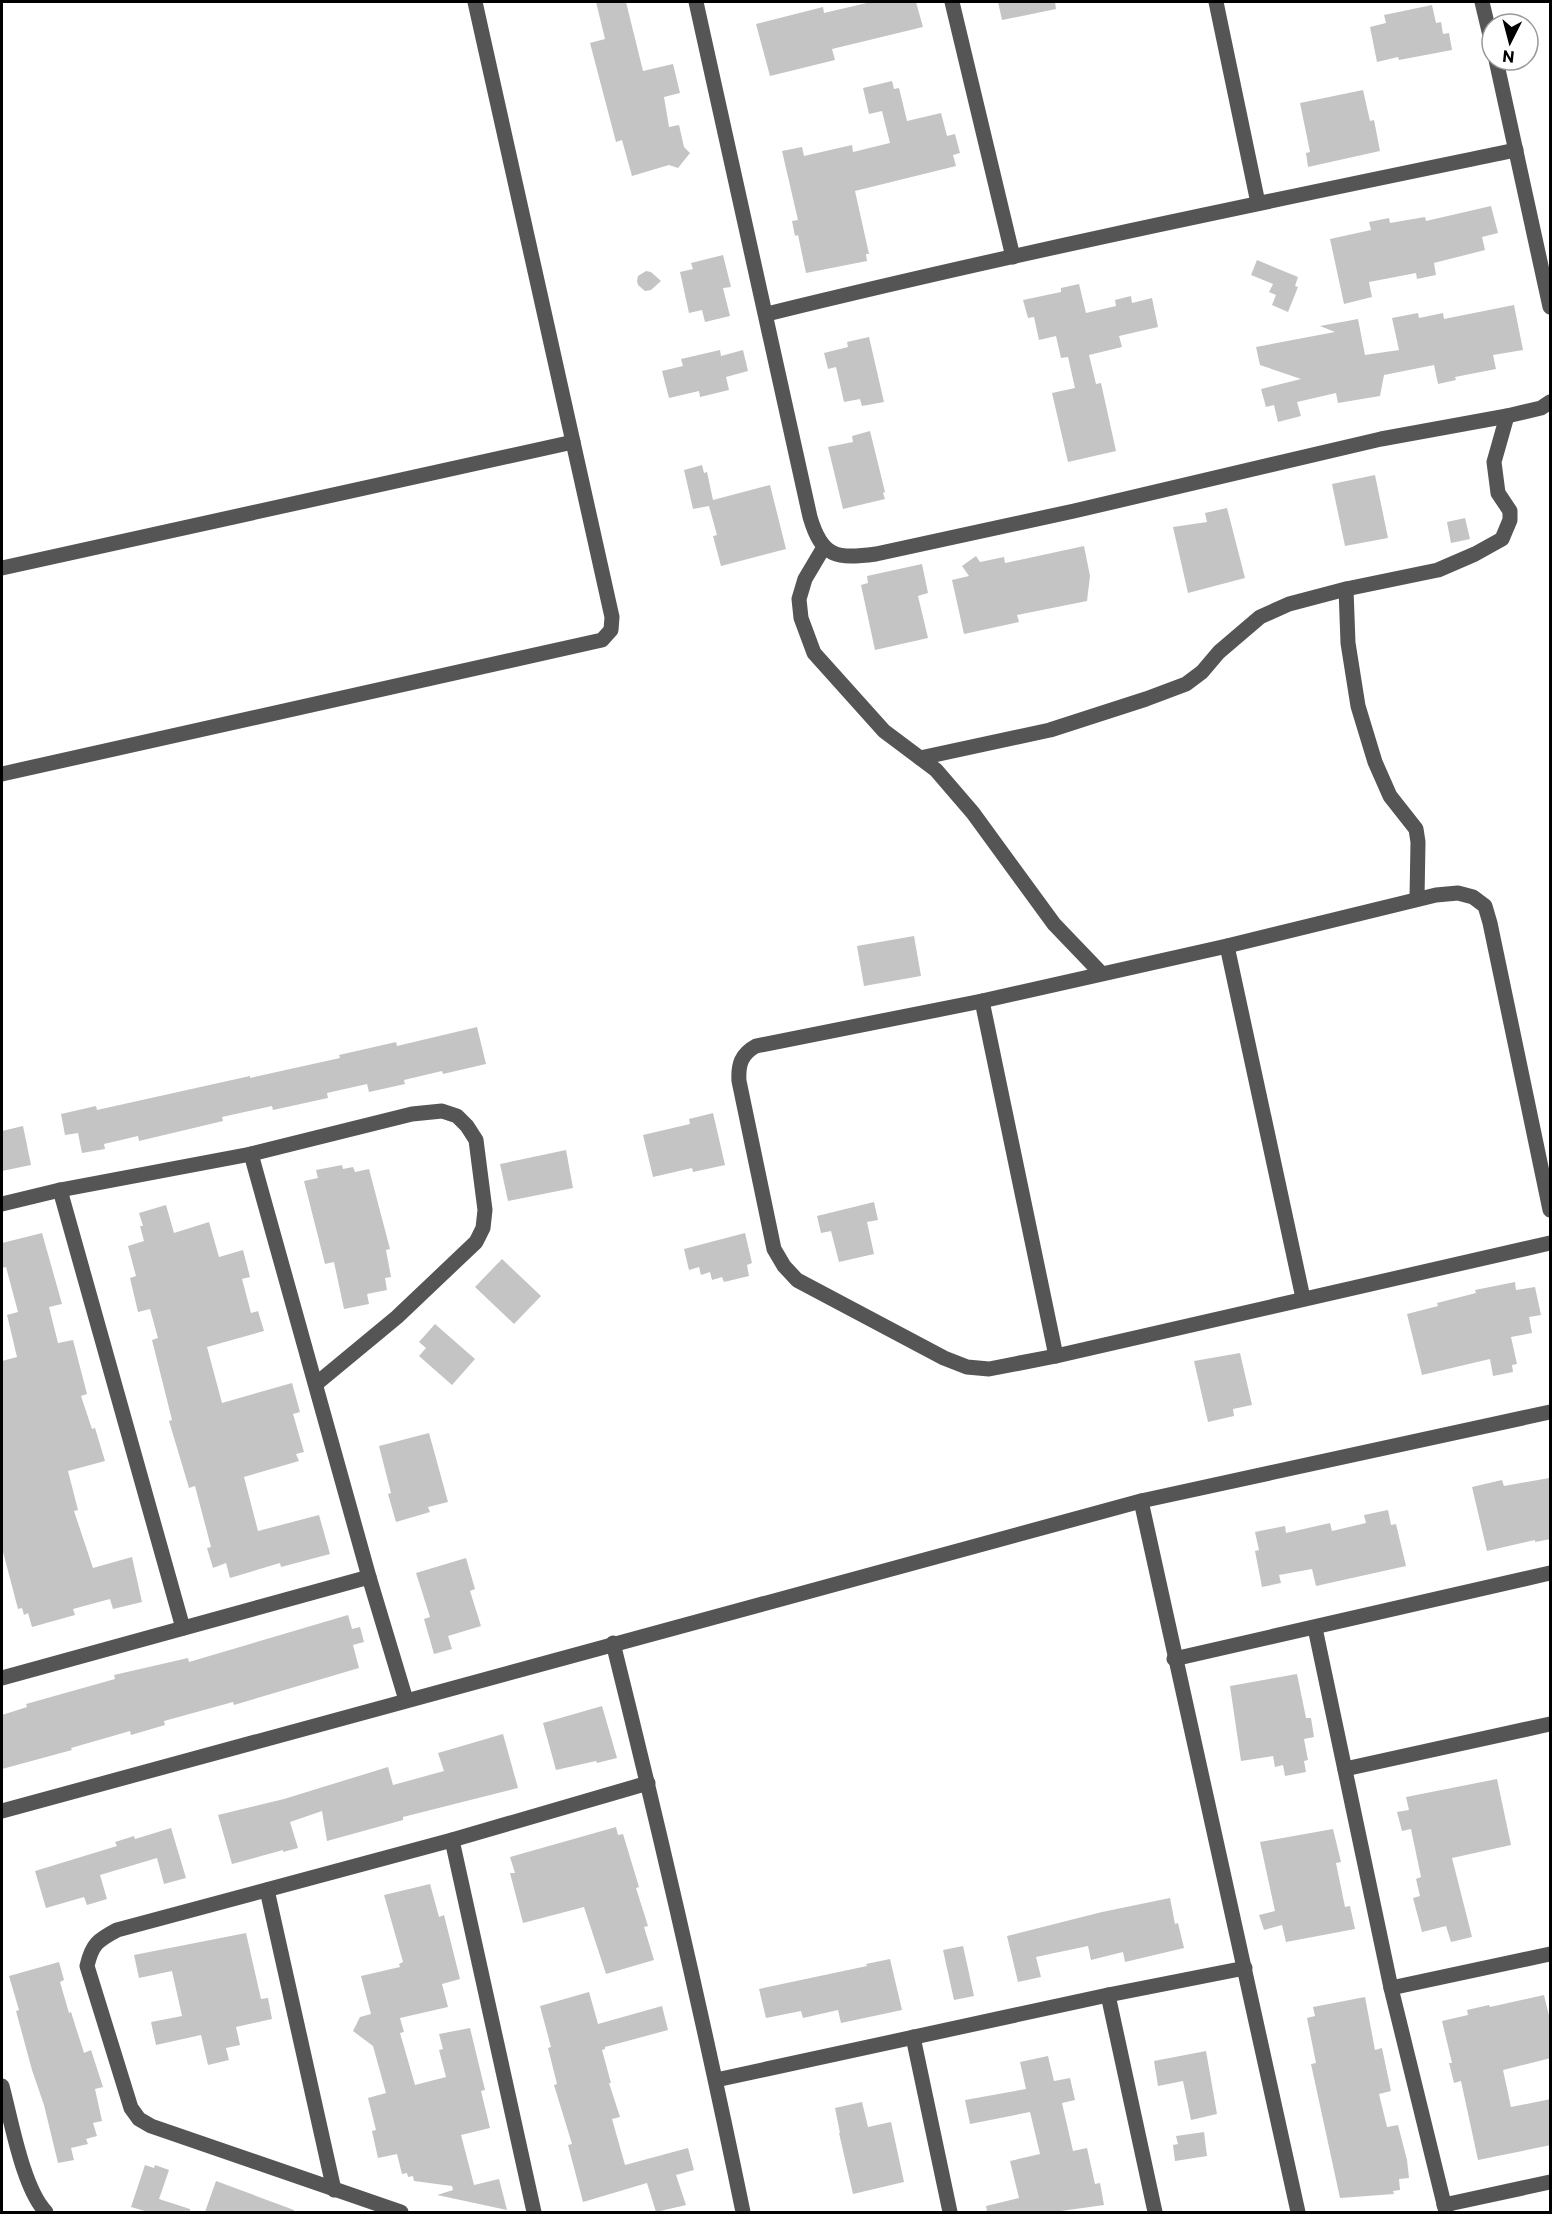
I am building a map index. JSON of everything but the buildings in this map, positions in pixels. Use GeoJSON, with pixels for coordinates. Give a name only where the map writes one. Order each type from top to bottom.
{"type":"FeatureCollection","features":[{"type":"Feature","properties":{"kind":"street"},"geometry":{"type":"LineString","coordinates":[[2,774],[602,640],[611,630],[612,617],[475,2]]}},
{"type":"Feature","properties":{"kind":"street"},"geometry":{"type":"LineString","coordinates":[[696,2],[767,314],[810,517],[815,536],[824,547],[836,555],[850,557],[876,554],[1074,511],[1381,439],[1507,416],[1541,408],[1551,402]]}},
{"type":"Feature","properties":{"kind":"street"},"geometry":{"type":"LineString","coordinates":[[952,2],[1013,257]]}},
{"type":"Feature","properties":{"kind":"street"},"geometry":{"type":"LineString","coordinates":[[1216,2],[1258,203]]}},
{"type":"Feature","properties":{"kind":"street"},"geometry":{"type":"LineString","coordinates":[[1499,72],[1551,307]]}},
{"type":"Feature","properties":{"kind":"street"},"geometry":{"type":"LineString","coordinates":[[767,314],[887,284],[1141,227],[1516,150]]}},
{"type":"Feature","properties":{"kind":"street"},"geometry":{"type":"LineString","coordinates":[[920,758],[1050,730],[1186,684],[1202,672],[1225,646],[1260,617],[1289,604],[1346,589],[1438,570],[1502,539],[1510,520],[1510,511],[1498,494],[1494,462],[1507,416]]}},
{"type":"Feature","properties":{"kind":"street"},"geometry":{"type":"LineString","coordinates":[[2,568],[573,442]]}},
{"type":"Feature","properties":{"kind":"street"},"geometry":{"type":"LineString","coordinates":[[824,547],[805,579],[799,599],[801,618],[814,653],[884,730],[936,770],[973,813],[1054,924],[1101,973]]}},
{"type":"Feature","properties":{"kind":"street"},"geometry":{"type":"LineString","coordinates":[[1346,589],[1346,619],[1358,706],[1375,762],[1390,796],[1416,829],[1418,842],[1417,898]]}},
{"type":"Feature","properties":{"kind":"street"},"geometry":{"type":"LineString","coordinates":[[1551,1210],[1485,906],[1473,897],[1458,893],[1417,898],[1227,946],[982,1001],[756,1046],[748,1051],[738,1068],[774,1249],[784,1266],[797,1280],[944,1359],[967,1367],[989,1369],[1056,1356],[1551,1243]]}},
{"type":"Feature","properties":{"kind":"street"},"geometry":{"type":"LineString","coordinates":[[1227,946],[1303,1298]]}},
{"type":"Feature","properties":{"kind":"street"},"geometry":{"type":"LineString","coordinates":[[982,1001],[1056,1356]]}},
{"type":"Feature","properties":{"kind":"street"},"geometry":{"type":"LineString","coordinates":[[2,1204],[60,1190],[250,1154],[412,1114],[442,1111],[457,1116],[476,1140],[485,1210],[483,1228],[476,1242],[397,1317],[316,1384]]}},
{"type":"Feature","properties":{"kind":"street"},"geometry":{"type":"LineString","coordinates":[[250,1154],[406,1700]]}},
{"type":"Feature","properties":{"kind":"street"},"geometry":{"type":"LineString","coordinates":[[60,1190],[183,1628]]}},
{"type":"Feature","properties":{"kind":"street"},"geometry":{"type":"LineString","coordinates":[[2,1812],[613,1643],[1141,1501],[1551,1412]]}},
{"type":"Feature","properties":{"kind":"street"},"geometry":{"type":"LineString","coordinates":[[1141,1501],[1174,1659],[1298,2212]]}},
{"type":"Feature","properties":{"kind":"street"},"geometry":{"type":"LineString","coordinates":[[1174,1659],[1551,1573]]}},
{"type":"Feature","properties":{"kind":"street"},"geometry":{"type":"LineString","coordinates":[[2,1678],[369,1577]]}},
{"type":"Feature","properties":{"kind":"street"},"geometry":{"type":"LineString","coordinates":[[1315,1628],[1391,1988],[1445,2209],[1551,2182]]}},
{"type":"Feature","properties":{"kind":"street"},"geometry":{"type":"LineString","coordinates":[[613,1643],[648,1783],[716,2080],[743,2212]]}},
{"type":"Feature","properties":{"kind":"street"},"geometry":{"type":"LineString","coordinates":[[1345,1769],[1551,1724]]}},
{"type":"Feature","properties":{"kind":"street"},"geometry":{"type":"LineString","coordinates":[[401,2212],[151,2126],[139,2119],[131,2108],[87,1966],[91,1950],[101,1939],[117,1930],[452,1840],[648,1783]]}},
{"type":"Feature","properties":{"kind":"street"},"geometry":{"type":"LineString","coordinates":[[452,1840],[534,2212]]}},
{"type":"Feature","properties":{"kind":"street"},"geometry":{"type":"LineString","coordinates":[[267,1890],[334,2190]]}},
{"type":"Feature","properties":{"kind":"street"},"geometry":{"type":"LineString","coordinates":[[1391,1988],[1551,1954]]}},
{"type":"Feature","properties":{"kind":"street"},"geometry":{"type":"LineString","coordinates":[[716,2080],[1108,1995],[1245,1968]]}},
{"type":"Feature","properties":{"kind":"street"},"geometry":{"type":"LineString","coordinates":[[1108,1995],[1155,2212]]}},
{"type":"Feature","properties":{"kind":"street"},"geometry":{"type":"LineString","coordinates":[[913,2037],[950,2212]]}},
{"type":"Feature","properties":{"kind":"street"},"geometry":{"type":"LineString","coordinates":[[2,2086],[29,2187],[38,2204],[46,2212]]}}]}
